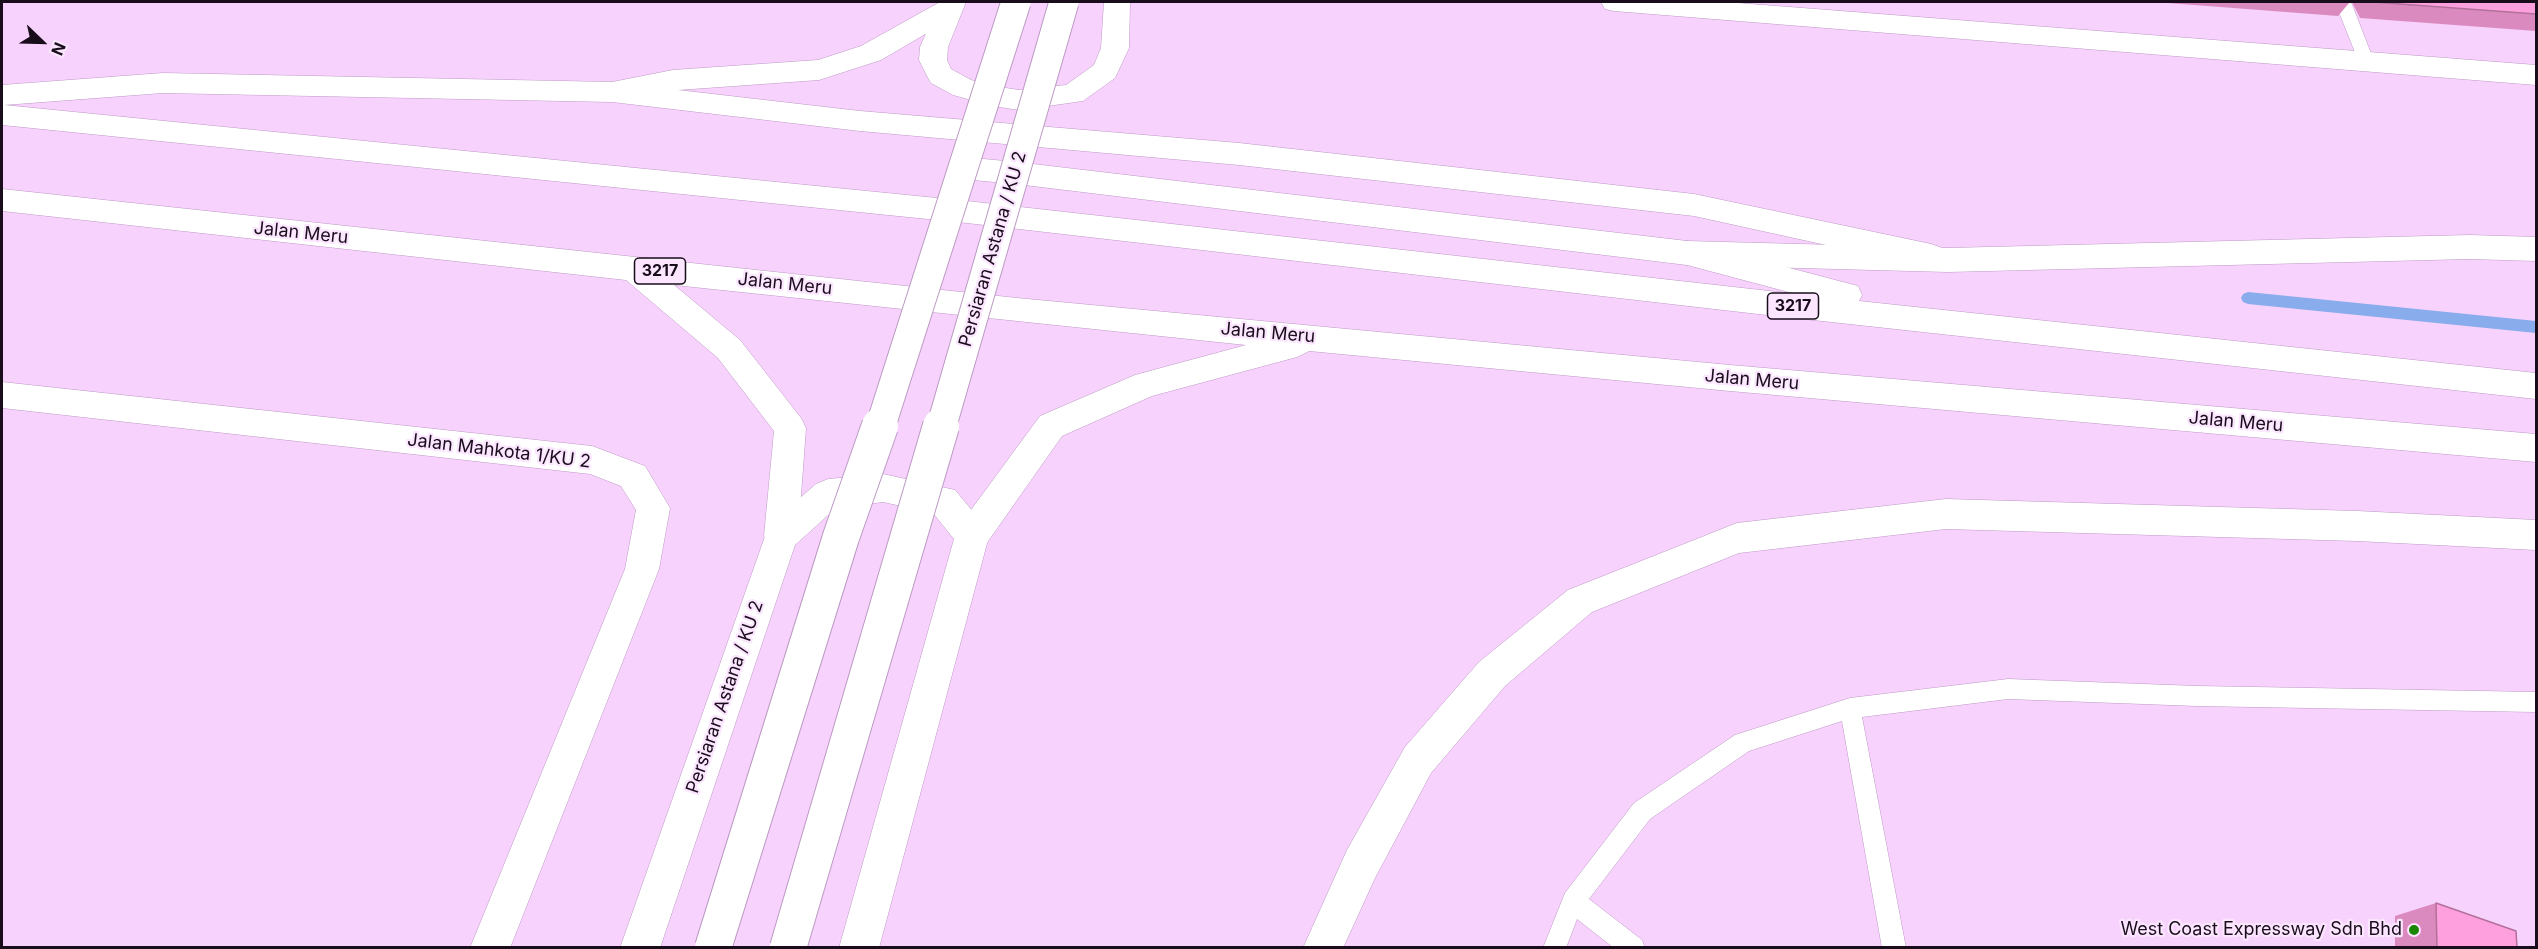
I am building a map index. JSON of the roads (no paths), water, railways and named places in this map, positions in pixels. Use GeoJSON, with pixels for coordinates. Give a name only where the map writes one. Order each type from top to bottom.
{"type":"FeatureCollection","features":[{"type":"Feature","properties":{"kind":"main road"},"geometry":{"type":"LineString","coordinates":[[713,948],[841,537],[868,464],[1016,2]]}},
{"type":"Feature","properties":{"kind":"main road","name":"Persiaran Astana / KU 2"},"geometry":{"type":"LineString","coordinates":[[788,948],[1064,2]]}},
{"type":"Feature","properties":{"kind":"main road"},"geometry":{"type":"LineString","coordinates":[[951,5],[934,47],[933,60],[941,76],[963,88],[1019,100],[1072,94],[1105,71],[1114,48],[1118,2]]}},
{"type":"Feature","properties":{"kind":"main road"},"geometry":{"type":"LineString","coordinates":[[1614,2],[1848,11],[2366,61],[2536,75]]}},
{"type":"Feature","properties":{"kind":"main road"},"geometry":{"type":"LineString","coordinates":[[612,92],[673,80],[819,70],[871,53],[951,5]]}},
{"type":"Feature","properties":{"kind":"main road"},"geometry":{"type":"LineString","coordinates":[[2,95],[163,83],[612,92],[860,121],[1239,154],[1694,205],[1948,260]]}},
{"type":"Feature","properties":{"kind":"main road","name":"3217"},"geometry":{"type":"LineString","coordinates":[[2,115],[967,212],[1954,324],[2536,386]]}},
{"type":"Feature","properties":{"kind":"main road"},"geometry":{"type":"LineString","coordinates":[[962,168],[1016,172]]}},
{"type":"Feature","properties":{"kind":"main road","name":"3217"},"geometry":{"type":"LineString","coordinates":[[1016,172],[1687,253],[1954,324]]}},
{"type":"Feature","properties":{"kind":"main road","name":"Jalan Meru"},"geometry":{"type":"LineString","coordinates":[[2,200],[1029,311],[1730,378],[2536,448]]}},
{"type":"Feature","properties":{"kind":"main road"},"geometry":{"type":"LineString","coordinates":[[1687,253],[1948,260],[2459,247],[2536,249]]}},
{"type":"Feature","properties":{"kind":"main road"},"geometry":{"type":"LineString","coordinates":[[634,269],[729,349],[790,428],[781,536]]}},
{"type":"Feature","properties":{"kind":"main road"},"geometry":{"type":"LineString","coordinates":[[859,948],[972,536],[1051,426],[1146,384],[1319,338]]}},
{"type":"Feature","properties":{"kind":"main road","name":"Jalan Mahkota 1/KU 2"},"geometry":{"type":"LineString","coordinates":[[2,395],[592,460],[633,476],[653,508],[642,569],[490,948]]}},
{"type":"Feature","properties":{"kind":"main road","name":"Persiaran Astana / KU 2"},"geometry":{"type":"LineString","coordinates":[[640,948],[781,536],[828,494],[884,488],[943,500],[972,536]]}},
{"type":"Feature","properties":{"kind":"main road"},"geometry":{"type":"LineString","coordinates":[[1323,948],[1361,864],[1418,760],[1492,674],[1580,601],[1737,538],[1946,514],[2345,525],[2536,535]]}},
{"type":"Feature","properties":{"kind":"lane"},"geometry":{"type":"LineString","coordinates":[[2343,2],[2366,61]]}},
{"type":"Feature","properties":{"kind":"lane"},"geometry":{"type":"LineString","coordinates":[[1554,948],[1573,901],[1642,811],[1743,742],[1850,708],[2008,689],[2198,696],[2536,702]]}},
{"type":"Feature","properties":{"kind":"lane"},"geometry":{"type":"LineString","coordinates":[[1850,708],[1894,948]]}},
{"type":"Feature","properties":{"kind":"lane"},"geometry":{"type":"LineString","coordinates":[[1573,901],[1634,948]]}},
{"type":"Feature","properties":{"kind":"waterway"},"geometry":{"type":"LineString","coordinates":[[2248,298],[2536,327]]}},
{"type":"Feature","properties":{"kind":"place","name":"West Coast Expressway Sdn Bhd"},"geometry":{"type":"Point","coordinates":[2414,930]}}]}
